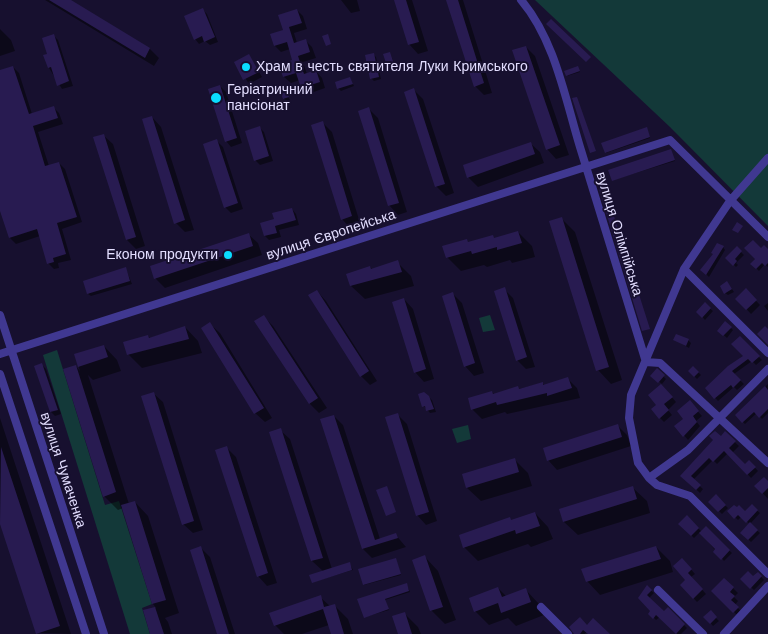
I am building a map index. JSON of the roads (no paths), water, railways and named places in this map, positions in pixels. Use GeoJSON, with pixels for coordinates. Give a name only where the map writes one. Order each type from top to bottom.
{"type":"FeatureCollection","features":[{"type":"Feature","properties":{"kind":"street","name":"вулиця Олімпійська"},"geometry":{"type":"LineString","coordinates":[[521,0],[534,15],[542,32],[646,362]]}},
{"type":"Feature","properties":{"kind":"street","name":"вулиця Європейська"},"geometry":{"type":"LineString","coordinates":[[0,354],[670,140],[730,201]]}},
{"type":"Feature","properties":{"kind":"street"},"geometry":{"type":"LineString","coordinates":[[768,158],[730,201],[684,269],[631,395],[628,418],[638,463],[649,478],[657,485],[690,496],[768,574]]}},
{"type":"Feature","properties":{"kind":"street"},"geometry":{"type":"LineString","coordinates":[[730,201],[768,237]]}},
{"type":"Feature","properties":{"kind":"street"},"geometry":{"type":"LineString","coordinates":[[684,269],[768,353]]}},
{"type":"Feature","properties":{"kind":"street","name":"вулиця Чумаченка"},"geometry":{"type":"LineString","coordinates":[[0,315],[104,634]]}},
{"type":"Feature","properties":{"kind":"street"},"geometry":{"type":"LineString","coordinates":[[646,362],[660,363],[768,463]]}},
{"type":"Feature","properties":{"kind":"street"},"geometry":{"type":"LineString","coordinates":[[649,478],[688,450],[719,416],[768,369]]}},
{"type":"Feature","properties":{"kind":"street"},"geometry":{"type":"LineString","coordinates":[[0,374],[86,634]]}},
{"type":"Feature","properties":{"kind":"street"},"geometry":{"type":"LineString","coordinates":[[724,634],[768,586]]}},
{"type":"Feature","properties":{"kind":"street"},"geometry":{"type":"LineString","coordinates":[[658,590],[703,634]]}},
{"type":"Feature","properties":{"kind":"street"},"geometry":{"type":"LineString","coordinates":[[541,606],[568,634]]}},
{"type":"Feature","properties":{"kind":"place","name":"Храм в честь святителя Луки Кримського"},"geometry":{"type":"Point","coordinates":[246,67]}},
{"type":"Feature","properties":{"kind":"place","name":"Геріатричний пансіонат"},"geometry":{"type":"Point","coordinates":[216,98]}},
{"type":"Feature","properties":{"kind":"place","name":"Економ продукти"},"geometry":{"type":"Point","coordinates":[228,255]}}]}
